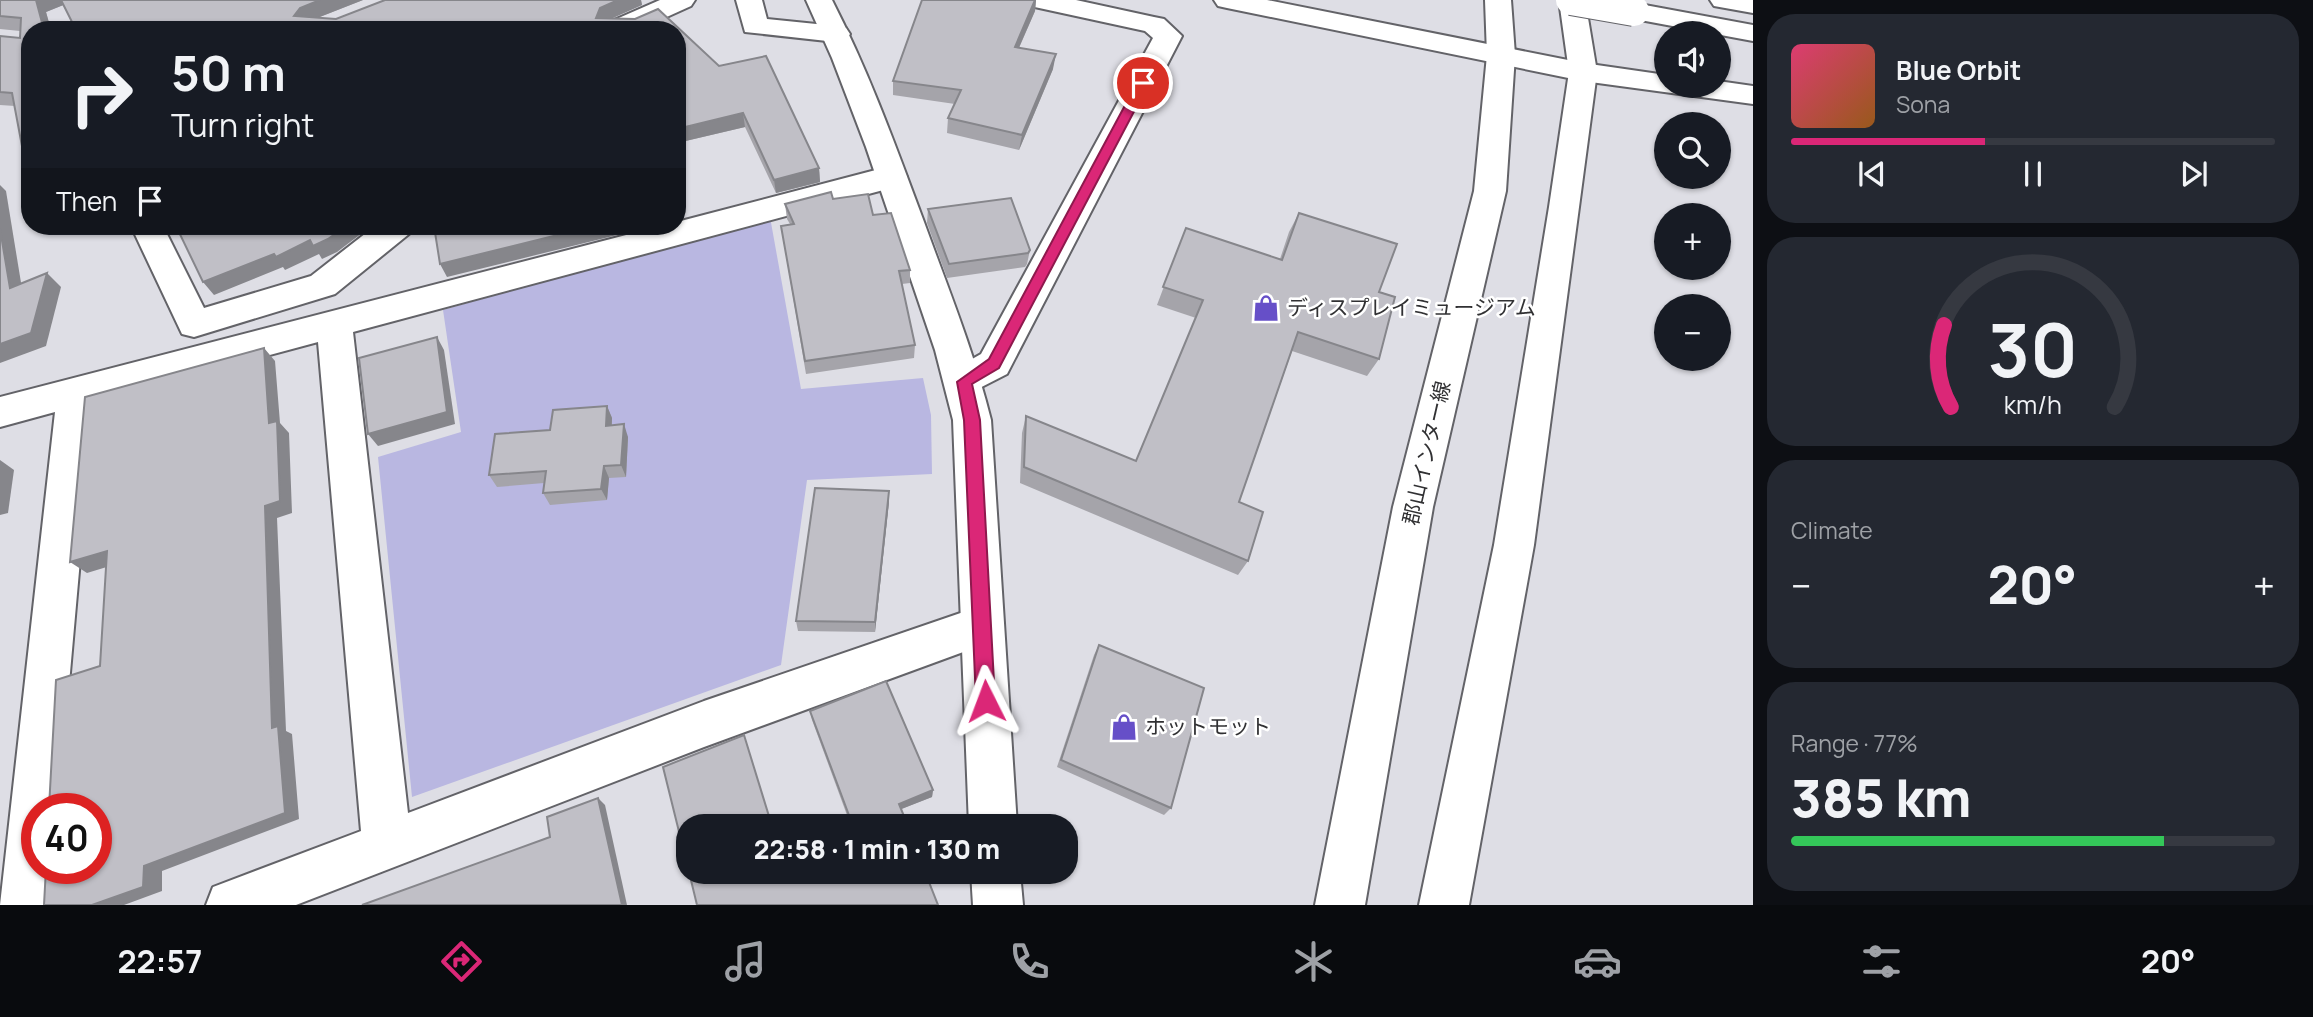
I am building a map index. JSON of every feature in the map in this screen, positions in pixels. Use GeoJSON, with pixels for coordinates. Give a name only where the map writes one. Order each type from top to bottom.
{"type":"FeatureCollection","features":[{"type":"Feature","properties":{"kind":"main road"},"geometry":{"type":"LineString","coordinates":[[635,21],[682,0]]}},
{"type":"Feature","properties":{"kind":"main road"},"geometry":{"type":"LineString","coordinates":[[749,0],[755,26],[836,34]]}},
{"type":"Feature","properties":{"kind":"main road"},"geometry":{"type":"LineString","coordinates":[[819,0],[836,34],[891,177],[964,382],[972,420],[992,814]]}},
{"type":"Feature","properties":{"kind":"main road"},"geometry":{"type":"LineString","coordinates":[[964,382],[994,364],[1168,36],[1154,25],[1039,0]]}},
{"type":"Feature","properties":{"kind":"main road"},"geometry":{"type":"LineString","coordinates":[[1227,0],[1583,72],[1654,82]]}},
{"type":"Feature","properties":{"kind":"main road","name":"郡山インター線"},"geometry":{"type":"LineString","coordinates":[[1340,905],[1413,506],[1490,191],[1501,55],[1498,0]]}},
{"type":"Feature","properties":{"kind":"main road"},"geometry":{"type":"LineString","coordinates":[[1444,905],[1514,545],[1583,72],[1572,0],[1753,33]]}},
{"type":"Feature","properties":{"kind":"main road"},"geometry":{"type":"LineString","coordinates":[[1723,0],[1753,5]]}},
{"type":"Feature","properties":{"kind":"main road"},"geometry":{"type":"LineString","coordinates":[[1731,92],[1753,95]]}},
{"type":"Feature","properties":{"kind":"main road"},"geometry":{"type":"LineString","coordinates":[[686,231],[891,177]]}},
{"type":"Feature","properties":{"kind":"main road"},"geometry":{"type":"LineString","coordinates":[[151,235],[194,324],[323,285],[386,235]]}},
{"type":"Feature","properties":{"kind":"main road"},"geometry":{"type":"LineString","coordinates":[[0,412],[671,235]]}},
{"type":"Feature","properties":{"kind":"main road"},"geometry":{"type":"LineString","coordinates":[[334,324],[387,844]]}},
{"type":"Feature","properties":{"kind":"main road"},"geometry":{"type":"LineString","coordinates":[[25,905],[76,393]]}},
{"type":"Feature","properties":{"kind":"main road"},"geometry":{"type":"LineString","coordinates":[[231,905],[704,724],[981,626]]}},
{"type":"Feature","properties":{"kind":"main road"},"geometry":{"type":"LineString","coordinates":[[997,884],[998,905]]}},
{"type":"Feature","properties":{"kind":"shaded area"},"geometry":{"type":"Polygon","coordinates":[[[770,217],[801,389],[923,378],[931,415],[932,474],[807,480],[781,665],[412,797],[378,457],[461,432],[443,310],[770,217]]]}},
{"type":"Feature","properties":{"kind":"building"},"geometry":{"type":"Polygon","coordinates":[[[0,0],[36,0],[42,21],[21,21],[21,141],[12,93],[0,92],[0,36],[20,38],[21,18],[0,16],[0,0]]]}},
{"type":"Feature","properties":{"kind":"building"},"geometry":{"type":"Polygon","coordinates":[[[61,0],[320,0],[300,8],[294,16],[336,19],[385,0],[618,0],[600,8],[596,18],[635,19],[658,9],[671,21],[72,21],[61,0]]]}},
{"type":"Feature","properties":{"kind":"building"},"geometry":{"type":"Polygon","coordinates":[[[922,0],[1035,0],[1015,47],[1056,54],[1022,135],[948,118],[961,90],[893,81],[922,0]]]}},
{"type":"Feature","properties":{"kind":"building"},"geometry":{"type":"Polygon","coordinates":[[[686,35],[719,66],[766,56],[819,168],[774,180],[743,113],[686,127],[686,35]]]}},
{"type":"Feature","properties":{"kind":"building"},"geometry":{"type":"Polygon","coordinates":[[[831,192],[833,199],[868,194],[873,215],[891,213],[910,270],[899,271],[915,345],[805,361],[781,226],[794,224],[785,204],[831,192]]]}},
{"type":"Feature","properties":{"kind":"building"},"geometry":{"type":"Polygon","coordinates":[[[1011,198],[1030,250],[1028,253],[949,264],[928,209],[1011,198]]]}},
{"type":"Feature","properties":{"kind":"building"},"geometry":{"type":"Polygon","coordinates":[[[1299,213],[1397,244],[1379,292],[1395,297],[1379,359],[1298,332],[1239,502],[1263,512],[1248,561],[1024,467],[1026,416],[1136,461],[1203,300],[1163,287],[1186,228],[1282,260],[1299,213]]]}},
{"type":"Feature","properties":{"kind":"building"},"geometry":{"type":"Polygon","coordinates":[[[0,229],[10,288],[47,273],[31,333],[0,344],[0,229]]]}},
{"type":"Feature","properties":{"kind":"building"},"geometry":{"type":"Polygon","coordinates":[[[180,235],[334,235],[313,246],[310,240],[276,257],[274,254],[203,282],[180,235]]]}},
{"type":"Feature","properties":{"kind":"building"},"geometry":{"type":"Polygon","coordinates":[[[435,235],[558,235],[440,264],[435,235]]]}},
{"type":"Feature","properties":{"kind":"building"},"geometry":{"type":"Polygon","coordinates":[[[437,337],[447,412],[368,434],[359,358],[437,337]]]}},
{"type":"Feature","properties":{"kind":"building"},"geometry":{"type":"Polygon","coordinates":[[[264,348],[269,423],[277,421],[280,501],[265,506],[272,728],[278,726],[285,813],[144,866],[143,887],[92,905],[44,905],[45,884],[112,884],[112,793],[50,793],[56,680],[100,666],[107,551],[70,562],[85,397],[264,348]]]}},
{"type":"Feature","properties":{"kind":"building"},"geometry":{"type":"Polygon","coordinates":[[[607,406],[606,426],[624,424],[621,465],[604,466],[601,489],[543,493],[546,471],[489,475],[495,434],[550,430],[553,410],[607,406]]]}},
{"type":"Feature","properties":{"kind":"building"},"geometry":{"type":"Polygon","coordinates":[[[815,488],[889,491],[875,622],[796,621],[815,488]]]}},
{"type":"Feature","properties":{"kind":"building"},"geometry":{"type":"Polygon","coordinates":[[[1099,645],[1204,688],[1171,808],[1061,760],[1099,645]]]}},
{"type":"Feature","properties":{"kind":"building"},"geometry":{"type":"Polygon","coordinates":[[[886,681],[933,790],[899,804],[903,814],[849,814],[810,711],[886,681]]]}},
{"type":"Feature","properties":{"kind":"building"},"geometry":{"type":"Polygon","coordinates":[[[744,735],[768,814],[676,814],[676,820],[663,767],[744,735]]]}},
{"type":"Feature","properties":{"kind":"building"},"geometry":{"type":"Polygon","coordinates":[[[598,798],[622,905],[362,905],[550,837],[547,817],[598,798]]]}},
{"type":"Feature","properties":{"kind":"building"},"geometry":{"type":"Polygon","coordinates":[[[692,884],[930,884],[938,905],[697,905],[692,884]]]}},
{"type":"Feature","properties":{"kind":"place","name":"ディスプレイミュージアム"},"geometry":{"type":"Point","coordinates":[1266,308]}},
{"type":"Feature","properties":{"kind":"place","name":"ホットモット"},"geometry":{"type":"Point","coordinates":[1124,727]}},
{"type":"Feature","properties":{"kind":"route"},"geometry":{"type":"LineString","coordinates":[[986,701],[972,420],[964,382],[994,364],[1143,83]]}}]}
